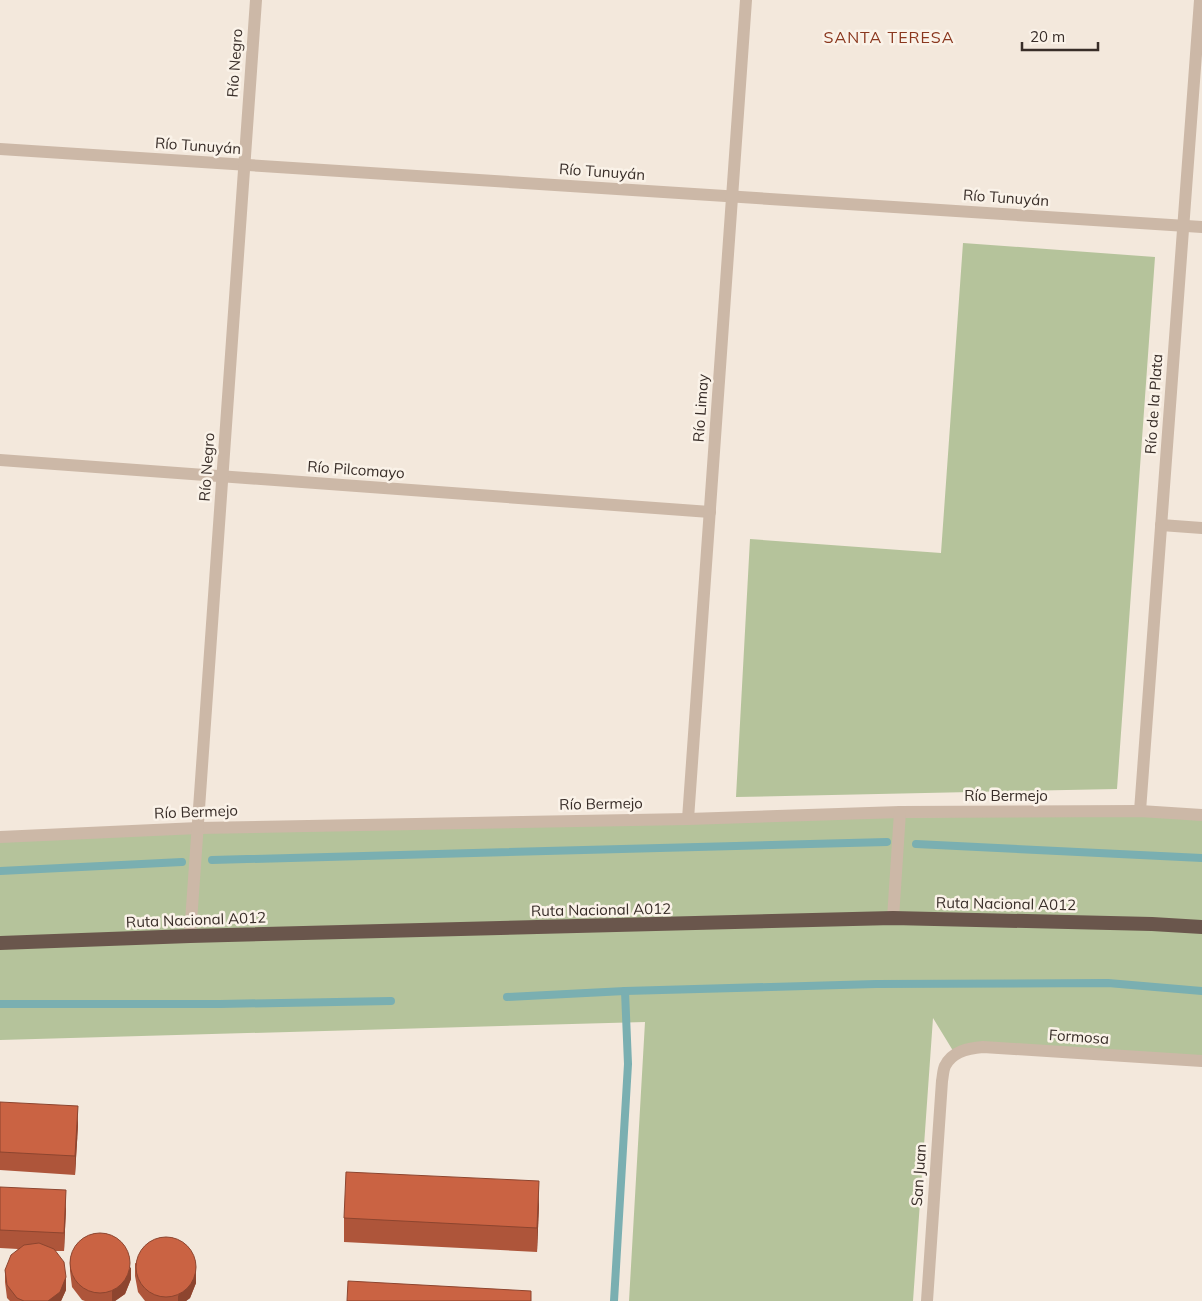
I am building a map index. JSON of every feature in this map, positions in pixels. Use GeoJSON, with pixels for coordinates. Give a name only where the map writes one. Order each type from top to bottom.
{"type":"FeatureCollection","features":[{"type":"Feature","properties":{"kind":"highway","name":"Ruta Nacional A012"},"geometry":{"type":"LineString","coordinates":[[0,943],[190,936],[893,918],[1152,924],[1202,927]]}},
{"type":"Feature","properties":{"kind":"street","name":"Río Negro"},"geometry":{"type":"LineString","coordinates":[[190,936],[256,0]]}},
{"type":"Feature","properties":{"kind":"street","name":"Río Limay"},"geometry":{"type":"LineString","coordinates":[[688,819],[746,0]]}},
{"type":"Feature","properties":{"kind":"street","name":"Río de la Plata"},"geometry":{"type":"LineString","coordinates":[[1140,811],[1200,0]]}},
{"type":"Feature","properties":{"kind":"street","name":"Río Tunuyán"},"geometry":{"type":"LineString","coordinates":[[0,149],[1202,227]]}},
{"type":"Feature","properties":{"kind":"street","name":"Río Pilcomayo"},"geometry":{"type":"LineString","coordinates":[[0,460],[710,512]]}},
{"type":"Feature","properties":{"kind":"street"},"geometry":{"type":"LineString","coordinates":[[1161,525],[1202,528]]}},
{"type":"Feature","properties":{"kind":"street","name":"Río Bermejo"},"geometry":{"type":"LineString","coordinates":[[0,836],[198,828],[688,819],[900,812],[1140,811],[1202,815]]}},
{"type":"Feature","properties":{"kind":"street"},"geometry":{"type":"LineString","coordinates":[[893,918],[900,812]]}},
{"type":"Feature","properties":{"kind":"street","name":"Formosa"},"geometry":{"type":"LineString","coordinates":[[954,1054],[966,1049],[983,1047],[1202,1061]]}},
{"type":"Feature","properties":{"kind":"street","name":"San Juan"},"geometry":{"type":"LineString","coordinates":[[927,1301],[942,1081],[946,1064],[954,1054]]}},
{"type":"Feature","properties":{"kind":"green space"},"geometry":{"type":"Polygon","coordinates":[[[963,243],[1155,257],[1117,789],[736,797],[750,539],[941,553],[963,243]]]}},
{"type":"Feature","properties":{"kind":"green space"},"geometry":{"type":"Polygon","coordinates":[[[1202,815],[1202,1061],[983,1047],[955,1054],[933,1018],[913,1301],[629,1301],[645,1022],[0,1040],[0,837],[688,819],[1202,815]]]}},
{"type":"Feature","properties":{"kind":"building"},"geometry":{"type":"Polygon","coordinates":[[[0,1102],[78,1106],[75,1156],[0,1152],[0,1102]]]}},
{"type":"Feature","properties":{"kind":"building"},"geometry":{"type":"Polygon","coordinates":[[[346,1172],[539,1181],[537,1228],[344,1218],[346,1172]]]}},
{"type":"Feature","properties":{"kind":"building"},"geometry":{"type":"Polygon","coordinates":[[[0,1187],[66,1190],[64,1233],[0,1230],[0,1187]]]}},
{"type":"Feature","properties":{"kind":"building"},"geometry":{"type":"Polygon","coordinates":[[[100,1233],[117,1238],[125,1246],[130,1263],[125,1280],[117,1288],[100,1293],[83,1288],[75,1280],[70,1263],[75,1246],[83,1238],[100,1233]]]}},
{"type":"Feature","properties":{"kind":"building"},"geometry":{"type":"Polygon","coordinates":[[[166,1237],[183,1242],[191,1250],[196,1267],[191,1284],[183,1292],[166,1297],[149,1292],[141,1284],[136,1267],[141,1250],[149,1242],[166,1237]]]}},
{"type":"Feature","properties":{"kind":"building"},"geometry":{"type":"Polygon","coordinates":[[[39,1243],[54,1249],[64,1262],[66,1277],[60,1292],[48,1301],[24,1301],[17,1298],[7,1285],[5,1270],[11,1255],[24,1245],[39,1243]]]}},
{"type":"Feature","properties":{"kind":"building"},"geometry":{"type":"Polygon","coordinates":[[[348,1281],[531,1291],[531,1301],[347,1301],[348,1281]]]}},
{"type":"Feature","properties":{"kind":"waterway"},"geometry":{"type":"LineString","coordinates":[[212,860],[887,842]]}},
{"type":"Feature","properties":{"kind":"waterway"},"geometry":{"type":"LineString","coordinates":[[916,844],[1202,858]]}},
{"type":"Feature","properties":{"kind":"waterway"},"geometry":{"type":"LineString","coordinates":[[0,871],[182,862]]}},
{"type":"Feature","properties":{"kind":"waterway"},"geometry":{"type":"LineString","coordinates":[[507,997],[625,991],[876,984],[1108,983],[1202,991]]}},
{"type":"Feature","properties":{"kind":"waterway"},"geometry":{"type":"LineString","coordinates":[[614,1301],[628,1064],[625,991]]}},
{"type":"Feature","properties":{"kind":"waterway"},"geometry":{"type":"LineString","coordinates":[[0,1004],[220,1004],[391,1001]]}},
{"type":"Feature","properties":{"kind":"district","name":"SANTA TERESA"},"geometry":{"type":"Point","coordinates":[889,37]}}]}
